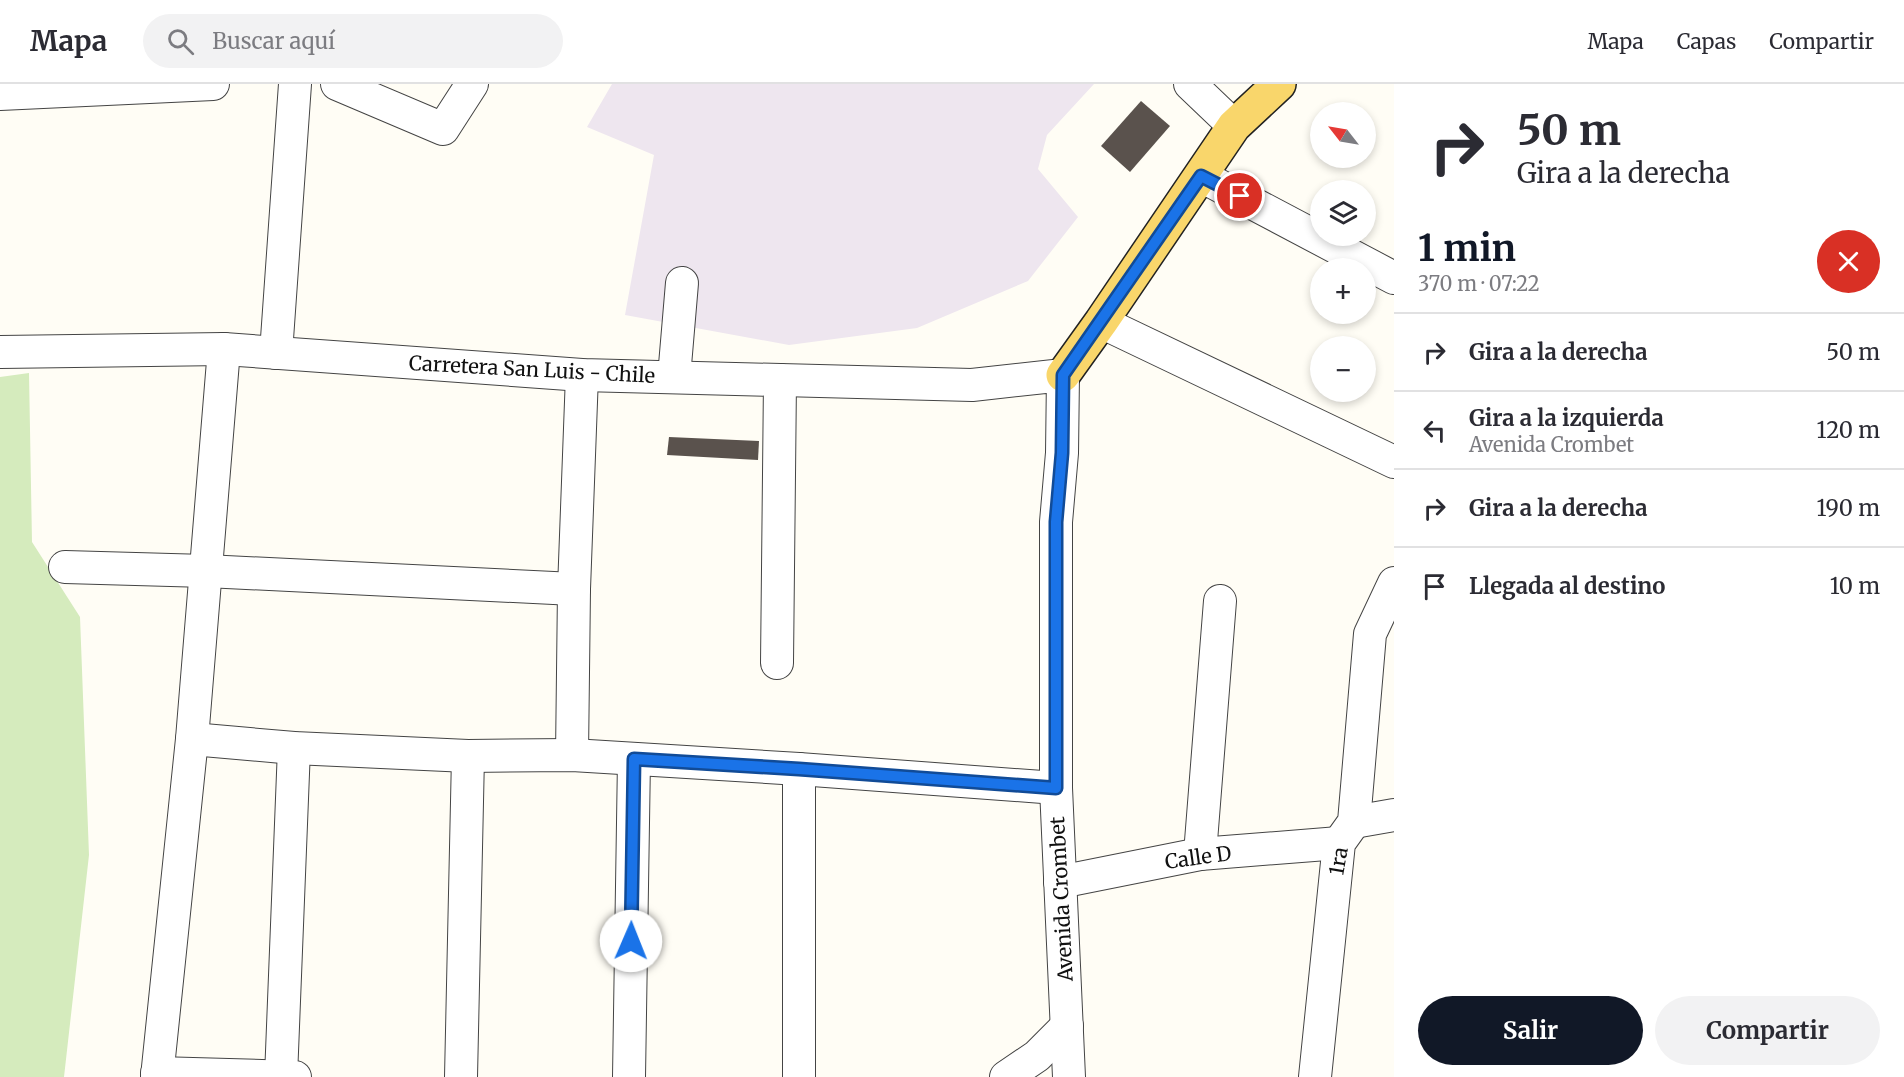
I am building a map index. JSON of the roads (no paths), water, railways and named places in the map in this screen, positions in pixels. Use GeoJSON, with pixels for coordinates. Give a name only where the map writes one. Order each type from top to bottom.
{"type":"FeatureCollection","features":[{"type":"Feature","properties":{"kind":"main road"},"geometry":{"type":"LineString","coordinates":[[1234,126],[1246,84]]}},
{"type":"Feature","properties":{"kind":"main road"},"geometry":{"type":"LineString","coordinates":[[1063,375],[1234,126],[1279,84]]}},
{"type":"Feature","properties":{"kind":"street"},"geometry":{"type":"LineString","coordinates":[[7,90],[213,84]]}},
{"type":"Feature","properties":{"kind":"street"},"geometry":{"type":"LineString","coordinates":[[276,353],[295,84]]}},
{"type":"Feature","properties":{"kind":"street"},"geometry":{"type":"LineString","coordinates":[[337,84],[443,129],[472,84]]}},
{"type":"Feature","properties":{"kind":"street"},"geometry":{"type":"LineString","coordinates":[[1190,84],[1234,126]]}},
{"type":"Feature","properties":{"kind":"street"},"geometry":{"type":"LineString","coordinates":[[1201,176],[1394,278]]}},
{"type":"Feature","properties":{"kind":"street"},"geometry":{"type":"LineString","coordinates":[[674,377],[682,282]]}},
{"type":"Feature","properties":{"kind":"street"},"geometry":{"type":"LineString","coordinates":[[1101,322],[1394,462]]}},
{"type":"Feature","properties":{"kind":"street"},"geometry":{"type":"LineString","coordinates":[[224,349],[192,739],[157,1075],[296,1077]]}},
{"type":"Feature","properties":{"kind":"street","name":"Carretera San Luis - Chile"},"geometry":{"type":"LineString","coordinates":[[0,352],[224,349],[582,375],[972,385],[1063,375]]}},
{"type":"Feature","properties":{"kind":"street"},"geometry":{"type":"LineString","coordinates":[[572,755],[574,589],[582,375]]}},
{"type":"Feature","properties":{"kind":"street","name":"Avenida Crombet"},"geometry":{"type":"LineString","coordinates":[[1063,375],[1062,453],[1056,522],[1056,788],[1069,1077]]}},
{"type":"Feature","properties":{"kind":"street"},"geometry":{"type":"LineString","coordinates":[[777,663],[780,380]]}},
{"type":"Feature","properties":{"kind":"street"},"geometry":{"type":"LineString","coordinates":[[65,567],[206,571],[574,589]]}},
{"type":"Feature","properties":{"kind":"street","name":"1ra"},"geometry":{"type":"LineString","coordinates":[[1315,1077],[1370,634],[1394,583]]}},
{"type":"Feature","properties":{"kind":"street"},"geometry":{"type":"LineString","coordinates":[[1200,854],[1220,602]]}},
{"type":"Feature","properties":{"kind":"street"},"geometry":{"type":"LineString","coordinates":[[192,739],[294,748],[468,756],[572,755],[1056,788]]}},
{"type":"Feature","properties":{"kind":"street"},"geometry":{"type":"LineString","coordinates":[[281,1077],[294,748]]}},
{"type":"Feature","properties":{"kind":"street"},"geometry":{"type":"LineString","coordinates":[[461,1077],[468,756]]}},
{"type":"Feature","properties":{"kind":"street"},"geometry":{"type":"LineString","coordinates":[[629,1077],[634,759]]}},
{"type":"Feature","properties":{"kind":"street"},"geometry":{"type":"LineString","coordinates":[[799,769],[799,1077]]}},
{"type":"Feature","properties":{"kind":"street","name":"Calle D"},"geometry":{"type":"LineString","coordinates":[[1060,882],[1200,854],[1346,832],[1394,815]]}},
{"type":"Feature","properties":{"kind":"street"},"geometry":{"type":"LineString","coordinates":[[1006,1077],[1037,1056],[1067,1026]]}}]}
